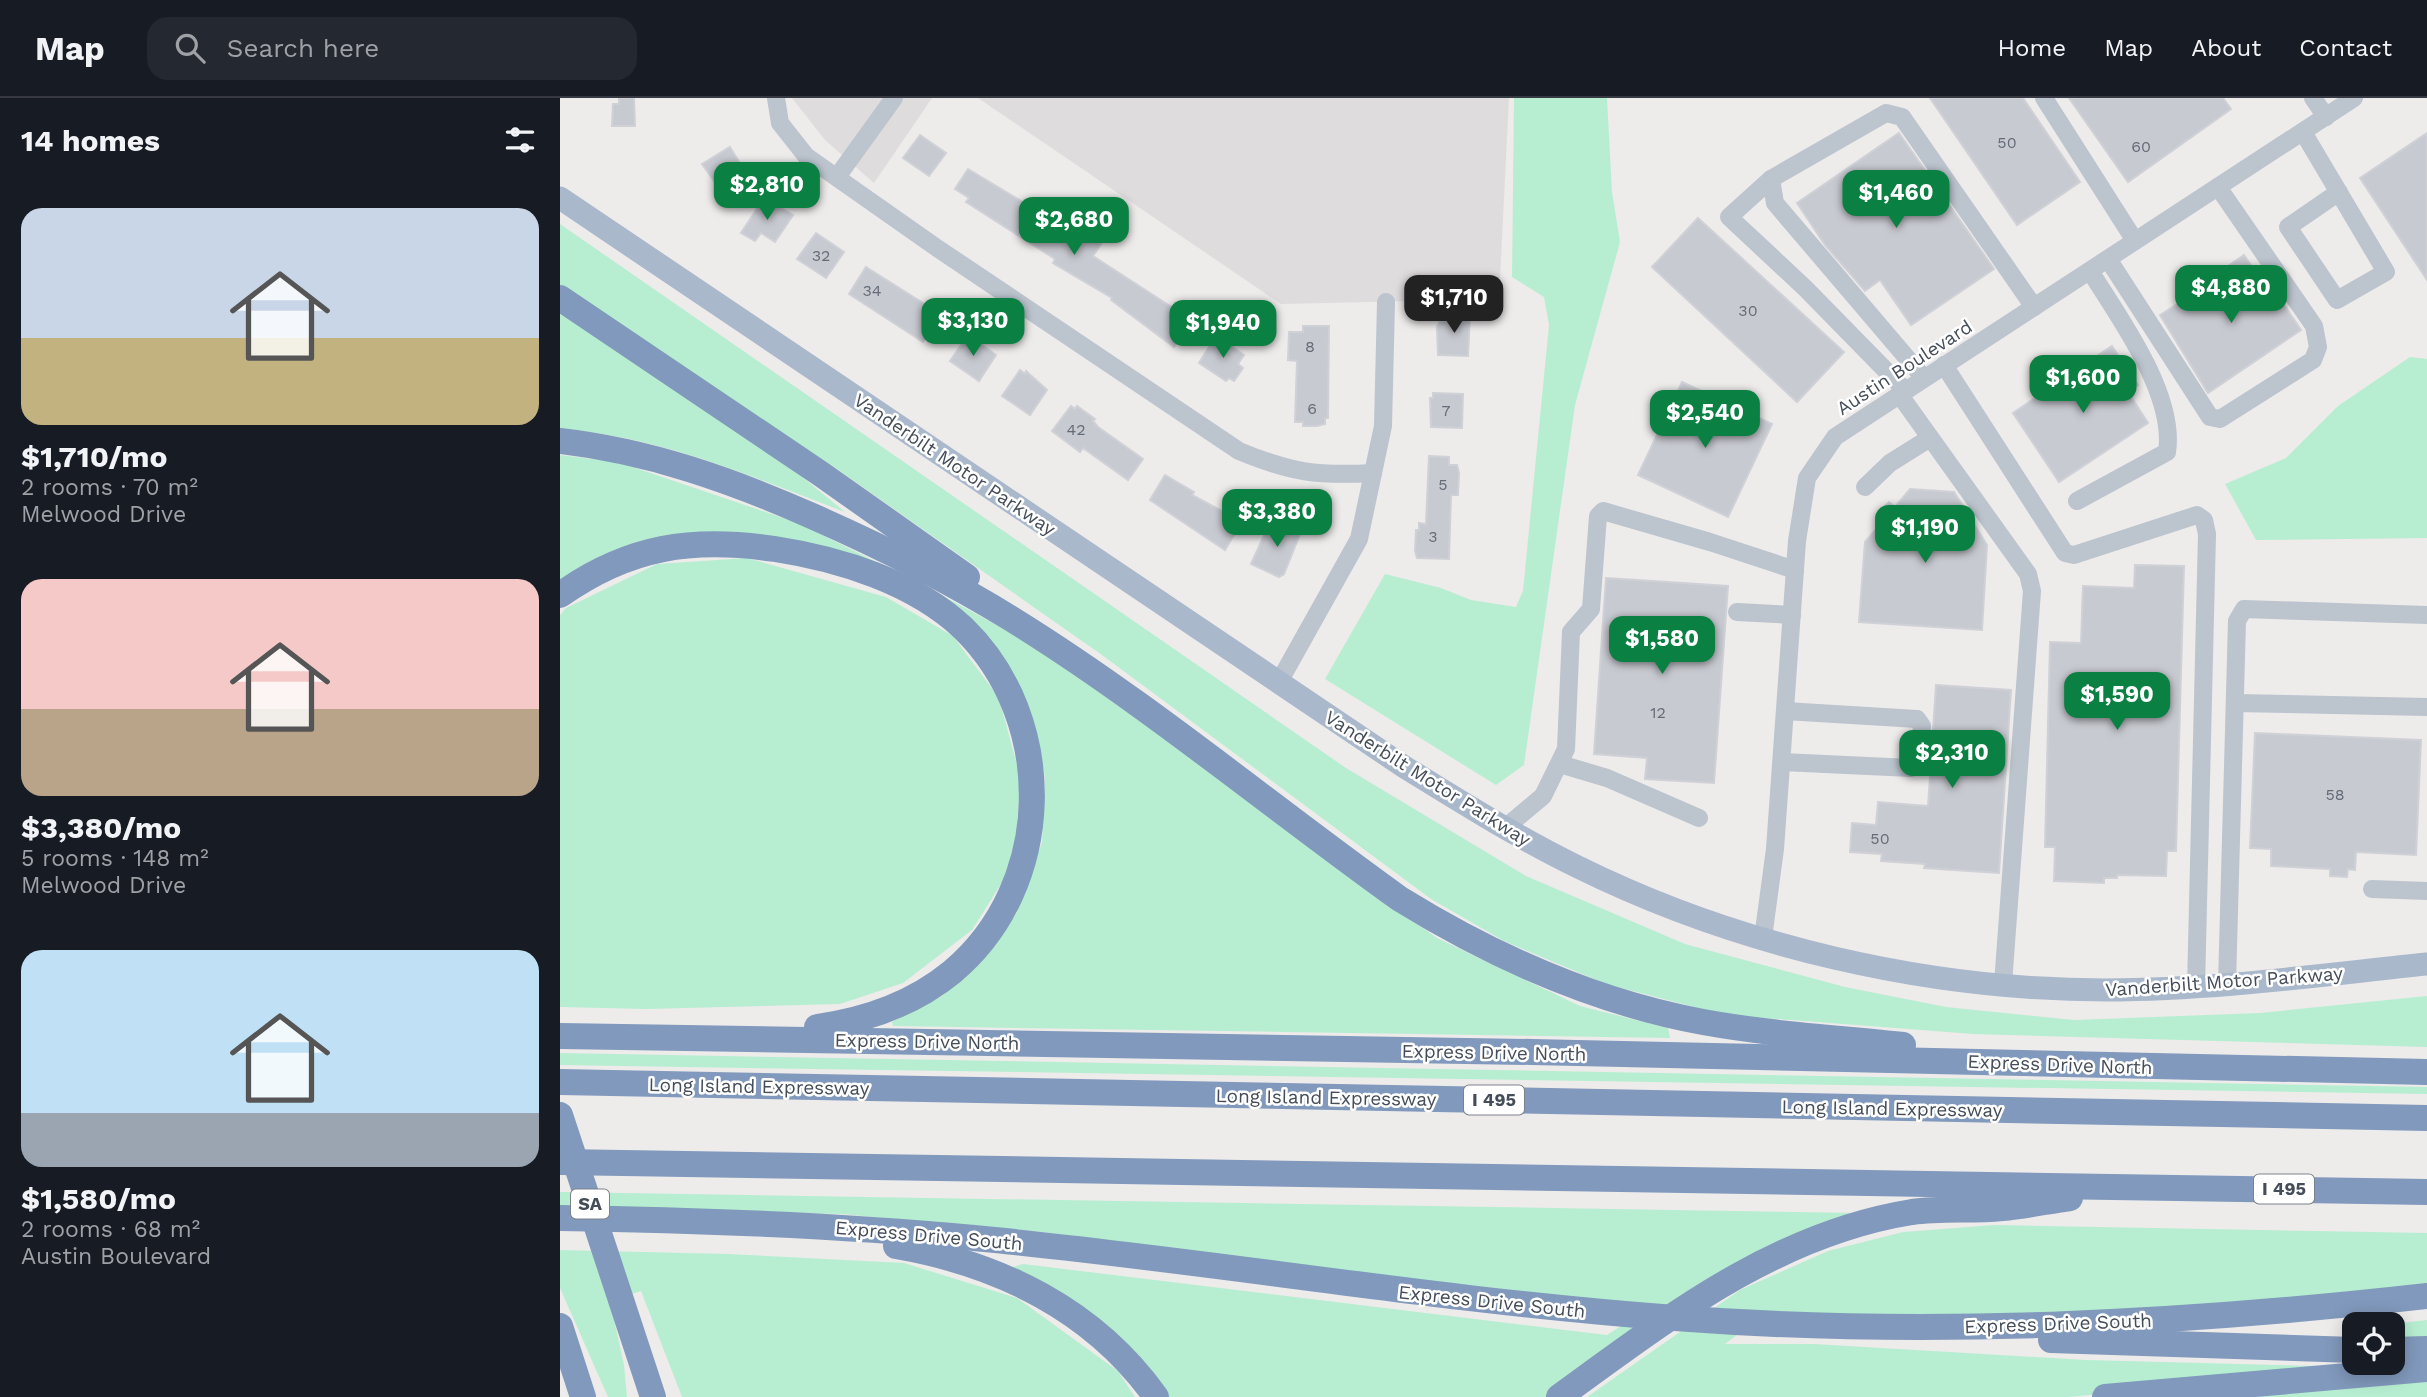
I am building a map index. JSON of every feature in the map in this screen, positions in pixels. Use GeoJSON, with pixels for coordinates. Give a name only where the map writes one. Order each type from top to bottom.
{"type":"FeatureCollection","features":[{"type":"Feature","properties":{"kind":"highway"},"geometry":{"type":"LineString","coordinates":[[560,298],[896,525],[1062,652],[1401,899],[1489,950],[1573,986],[1664,1014],[1739,1028],[2135,1067]]}},
{"type":"Feature","properties":{"kind":"highway"},"geometry":{"type":"LineString","coordinates":[[560,441],[659,459],[772,498],[923,568],[1062,652]]}},
{"type":"Feature","properties":{"kind":"highway"},"geometry":{"type":"LineString","coordinates":[[560,595],[629,556],[668,547],[739,545],[815,557],[895,584],[942,611],[981,649],[1015,706],[1028,746],[1031,768],[1031,827],[1011,894],[986,935],[953,971],[891,1008],[841,1024],[743,1039]]}},
{"type":"Feature","properties":{"kind":"highway","name":"Express Drive North"},"geometry":{"type":"LineString","coordinates":[[560,1036],[1518,1052],[2427,1072]]}},
{"type":"Feature","properties":{"kind":"highway","name":"Long Island Expressway"},"geometry":{"type":"LineString","coordinates":[[560,1082],[2427,1118]]}},
{"type":"Feature","properties":{"kind":"highway","name":"SA"},"geometry":{"type":"LineString","coordinates":[[560,1115],[653,1397]]}},
{"type":"Feature","properties":{"kind":"highway","name":"I 495"},"geometry":{"type":"LineString","coordinates":[[560,1162],[2427,1192]]}},
{"type":"Feature","properties":{"kind":"highway"},"geometry":{"type":"LineString","coordinates":[[1559,1397],[1699,1296],[1750,1267],[1803,1243],[1913,1212],[2001,1208],[2141,1186]]}},
{"type":"Feature","properties":{"kind":"highway","name":"Express Drive South"},"geometry":{"type":"LineString","coordinates":[[560,1218],[781,1224],[1011,1242],[1596,1312],[1774,1324],[1920,1326],[2183,1319],[2427,1296]]}},
{"type":"Feature","properties":{"kind":"highway"},"geometry":{"type":"LineString","coordinates":[[781,1224],[935,1253],[1014,1280],[1051,1299],[1099,1333],[1122,1354],[1156,1397]]}},
{"type":"Feature","properties":{"kind":"highway"},"geometry":{"type":"LineString","coordinates":[[620,1292],[665,1397]]}},
{"type":"Feature","properties":{"kind":"highway"},"geometry":{"type":"LineString","coordinates":[[1920,1326],[2034,1340],[2342,1350]]}},
{"type":"Feature","properties":{"kind":"highway"},"geometry":{"type":"LineString","coordinates":[[560,1328],[571,1397]]}},
{"type":"Feature","properties":{"kind":"highway"},"geometry":{"type":"LineString","coordinates":[[560,1328],[583,1397]]}},
{"type":"Feature","properties":{"kind":"highway"},"geometry":{"type":"LineString","coordinates":[[2405,1350],[2427,1349]]}},
{"type":"Feature","properties":{"kind":"highway"},"geometry":{"type":"LineString","coordinates":[[2105,1397],[2427,1369]]}},
{"type":"Feature","properties":{"kind":"main road","name":"Vanderbilt Motor Parkway"},"geometry":{"type":"LineString","coordinates":[[560,198],[1406,768],[1505,828],[1580,868],[1630,890],[1763,938],[1878,966],[2003,984],[2104,990],[2196,987],[2427,964]]}},
{"type":"Feature","properties":{"kind":"street"},"geometry":{"type":"LineString","coordinates":[[775,98],[780,123],[806,156],[1239,450],[1282,469],[1322,475],[1373,473]]}},
{"type":"Feature","properties":{"kind":"street"},"geometry":{"type":"LineString","coordinates":[[836,177],[894,98]]}},
{"type":"Feature","properties":{"kind":"street"},"geometry":{"type":"LineString","coordinates":[[2044,98],[2135,241]]}},
{"type":"Feature","properties":{"kind":"street"},"geometry":{"type":"LineString","coordinates":[[2313,98],[2326,117]]}},
{"type":"Feature","properties":{"kind":"street","name":"Austin Boulevard"},"geometry":{"type":"LineString","coordinates":[[1763,938],[1769,906],[1782,762],[1795,570],[1807,478],[1835,437],[2354,98]]}},
{"type":"Feature","properties":{"kind":"street"},"geometry":{"type":"LineString","coordinates":[[2003,984],[2032,591],[2028,574],[1930,438],[1902,392],[1805,288],[1729,216],[1772,179],[1886,113],[1902,117],[2034,307]]}},
{"type":"Feature","properties":{"kind":"street"},"geometry":{"type":"LineString","coordinates":[[2303,132],[2339,192],[2386,272],[2337,300],[2288,227],[2339,192]]}},
{"type":"Feature","properties":{"kind":"street"},"geometry":{"type":"LineString","coordinates":[[1772,179],[1775,202],[1924,378]]}},
{"type":"Feature","properties":{"kind":"street"},"geometry":{"type":"LineString","coordinates":[[2108,259],[2196,400],[2210,417],[2220,419],[2248,404],[2313,360],[2318,338],[2314,326],[2218,187]]}},
{"type":"Feature","properties":{"kind":"street"},"geometry":{"type":"LineString","coordinates":[[2077,501],[2167,452],[2169,438],[2165,418],[2138,346],[2090,271]]}},
{"type":"Feature","properties":{"kind":"street"},"geometry":{"type":"LineString","coordinates":[[1279,682],[1328,600],[1359,539],[1383,426],[1387,302]]}},
{"type":"Feature","properties":{"kind":"street"},"geometry":{"type":"LineString","coordinates":[[1944,365],[2065,553],[2074,555],[2197,515],[2204,520],[2207,534],[2196,987]]}},
{"type":"Feature","properties":{"kind":"street"},"geometry":{"type":"LineString","coordinates":[[1864,487],[1890,463],[1930,438]]}},
{"type":"Feature","properties":{"kind":"street"},"geometry":{"type":"LineString","coordinates":[[1505,828],[1543,796],[1566,749],[1572,632],[1591,609],[1598,516],[1603,511],[1710,541],[1795,570]]}},
{"type":"Feature","properties":{"kind":"street"},"geometry":{"type":"LineString","coordinates":[[2227,984],[2237,621],[2244,609],[2427,615]]}},
{"type":"Feature","properties":{"kind":"street"},"geometry":{"type":"LineString","coordinates":[[1737,612],[1792,615]]}},
{"type":"Feature","properties":{"kind":"street"},"geometry":{"type":"LineString","coordinates":[[2235,703],[2427,707]]}},
{"type":"Feature","properties":{"kind":"street"},"geometry":{"type":"LineString","coordinates":[[1782,762],[1911,768],[1919,762],[1922,726],[1917,719],[1786,711]]}},
{"type":"Feature","properties":{"kind":"street"},"geometry":{"type":"LineString","coordinates":[[1560,764],[1607,778],[1699,818]]}},
{"type":"Feature","properties":{"kind":"street"},"geometry":{"type":"LineString","coordinates":[[2372,889],[2427,891]]}},
{"type":"Feature","properties":{"kind":"shaded area"},"geometry":{"type":"Polygon","coordinates":[[[792,98],[932,98],[874,183],[825,140],[792,98]]]}},
{"type":"Feature","properties":{"kind":"shaded area"},"geometry":{"type":"Polygon","coordinates":[[[978,98],[1509,98],[1499,299],[1281,304],[978,98]]]}},
{"type":"Feature","properties":{"kind":"green space"},"geometry":{"type":"Polygon","coordinates":[[[1514,98],[1607,98],[1612,192],[1620,242],[1575,405],[1524,765],[1496,785],[1325,679],[1385,574],[1441,588],[1471,600],[1516,607],[1523,591],[1549,325],[1544,297],[1512,277],[1514,98]]]}},
{"type":"Feature","properties":{"kind":"green space"},"geometry":{"type":"Polygon","coordinates":[[[560,224],[1346,768],[1526,876],[1685,944],[1845,987],[1946,1007],[2074,1020],[2260,1013],[2427,996],[2427,1047],[1973,1034],[1725,1015],[1606,984],[1504,941],[1431,899],[1102,655],[837,469],[560,285],[560,224]]]}},
{"type":"Feature","properties":{"kind":"green space"},"geometry":{"type":"Polygon","coordinates":[[[560,308],[768,449],[845,512],[670,449],[597,433],[560,429],[560,308]]]}},
{"type":"Feature","properties":{"kind":"green space"},"geometry":{"type":"Polygon","coordinates":[[[2410,357],[2427,359],[2427,538],[2256,540],[2225,484],[2286,458],[2338,406],[2410,357]]]}},
{"type":"Feature","properties":{"kind":"green space"},"geometry":{"type":"Polygon","coordinates":[[[560,455],[618,462],[798,523],[925,586],[1035,646],[1181,748],[1295,837],[1437,938],[1580,1006],[1668,1028],[1670,1038],[893,1026],[892,1022],[942,996],[974,969],[1016,914],[1042,842],[1045,777],[1032,715],[999,652],[934,596],[760,538],[560,583],[560,455]]]}},
{"type":"Feature","properties":{"kind":"green space"},"geometry":{"type":"Polygon","coordinates":[[[747,558],[886,597],[953,636],[999,698],[1021,780],[1013,865],[972,930],[903,983],[840,1004],[647,1009],[560,1007],[560,615],[566,608],[657,564],[747,558]]]}},
{"type":"Feature","properties":{"kind":"green space"},"geometry":{"type":"Polygon","coordinates":[[[560,1053],[2427,1087],[2427,1094],[560,1065],[560,1053]]]}},
{"type":"Feature","properties":{"kind":"green space"},"geometry":{"type":"Polygon","coordinates":[[[560,1192],[1859,1213],[1547,1397],[1165,1397],[1013,1267],[1023,1264],[1607,1335],[1652,1306],[1341,1271],[1033,1231],[840,1214],[560,1206],[560,1192]]]}},
{"type":"Feature","properties":{"kind":"green space"},"geometry":{"type":"Polygon","coordinates":[[[1994,1225],[2427,1233],[2427,1283],[2272,1302],[2035,1318],[1767,1312],[1725,1344],[1814,1344],[2086,1360],[2342,1367],[2342,1373],[2068,1397],[1587,1397],[1740,1290],[1828,1251],[1903,1232],[1994,1225]]]}},
{"type":"Feature","properties":{"kind":"green space"},"geometry":{"type":"Polygon","coordinates":[[[560,1250],[728,1254],[904,1263],[1017,1298],[1118,1371],[1135,1397],[682,1397],[641,1291],[610,1301],[624,1365],[627,1397],[608,1397],[560,1288],[560,1250]]]}},
{"type":"Feature","properties":{"kind":"green space"},"geometry":{"type":"Polygon","coordinates":[[[2427,1320],[2427,1338],[2405,1339],[2405,1322],[2427,1320]]]}},
{"type":"Feature","properties":{"kind":"green space"},"geometry":{"type":"Polygon","coordinates":[[[2427,1380],[2427,1397],[2242,1397],[2427,1380]]]}},
{"type":"Feature","properties":{"kind":"building"},"geometry":{"type":"Polygon","coordinates":[[[619,98],[634,98],[635,126],[612,126],[613,104],[619,104],[619,98]]]}},
{"type":"Feature","properties":{"kind":"building"},"geometry":{"type":"Polygon","coordinates":[[[1930,98],[2023,98],[2080,182],[2017,225],[1930,98]]]}},
{"type":"Feature","properties":{"kind":"building"},"geometry":{"type":"Polygon","coordinates":[[[2069,98],[2223,98],[2231,109],[2128,182],[2069,98]]]}},
{"type":"Feature","properties":{"kind":"building"},"geometry":{"type":"Polygon","coordinates":[[[1899,133],[1994,269],[1911,325],[1880,280],[1865,291],[1825,245],[1797,203],[1899,133]]]}},
{"type":"Feature","properties":{"kind":"building"},"geometry":{"type":"Polygon","coordinates":[[[2427,133],[2427,280],[2360,178],[2427,133]]]}},
{"type":"Feature","properties":{"kind":"building"},"geometry":{"type":"Polygon","coordinates":[[[920,135],[946,153],[929,176],[903,158],[920,135]]]}},
{"type":"Feature","properties":{"kind":"building"},"geometry":{"type":"Polygon","coordinates":[[[730,147],[748,177],[741,182],[747,186],[727,199],[702,164],[730,147]]]}},
{"type":"Feature","properties":{"kind":"building"},"geometry":{"type":"Polygon","coordinates":[[[968,169],[1051,219],[1047,225],[1078,244],[1084,234],[1101,244],[1093,256],[1193,321],[1174,347],[1111,300],[1112,298],[1053,263],[1055,259],[966,202],[969,198],[955,189],[968,169]]]}},
{"type":"Feature","properties":{"kind":"building"},"geometry":{"type":"Polygon","coordinates":[[[764,198],[793,215],[775,242],[761,233],[755,241],[741,233],[764,198]]]}},
{"type":"Feature","properties":{"kind":"building"},"geometry":{"type":"Polygon","coordinates":[[[1698,218],[1844,352],[1797,402],[1652,267],[1698,218]]]}},
{"type":"Feature","properties":{"kind":"building"},"geometry":{"type":"Polygon","coordinates":[[[816,233],[844,252],[826,278],[797,259],[816,233]]]}},
{"type":"Feature","properties":{"kind":"building"},"geometry":{"type":"Polygon","coordinates":[[[2244,255],[2257,274],[2261,271],[2301,330],[2208,393],[2160,315],[2196,292],[2206,306],[2230,290],[2218,273],[2244,255]]]}},
{"type":"Feature","properties":{"kind":"building"},"geometry":{"type":"Polygon","coordinates":[[[866,267],[934,310],[940,317],[923,342],[849,294],[866,267]]]}},
{"type":"Feature","properties":{"kind":"building"},"geometry":{"type":"Polygon","coordinates":[[[1447,313],[1470,314],[1468,356],[1438,355],[1437,327],[1440,321],[1447,321],[1447,313]]]}},
{"type":"Feature","properties":{"kind":"building"},"geometry":{"type":"Polygon","coordinates":[[[1303,326],[1329,326],[1328,418],[1325,418],[1325,424],[1317,426],[1303,426],[1303,422],[1295,422],[1297,361],[1288,360],[1289,332],[1303,332],[1303,326]]]}},
{"type":"Feature","properties":{"kind":"building"},"geometry":{"type":"Polygon","coordinates":[[[968,335],[996,355],[979,381],[950,361],[968,335]]]}},
{"type":"Feature","properties":{"kind":"building"},"geometry":{"type":"Polygon","coordinates":[[[1216,336],[1244,355],[1238,364],[1243,368],[1234,381],[1229,378],[1226,381],[1199,363],[1216,336]]]}},
{"type":"Feature","properties":{"kind":"building"},"geometry":{"type":"Polygon","coordinates":[[[2112,346],[2138,385],[2128,392],[2148,423],[2059,482],[2013,413],[2112,346]]]}},
{"type":"Feature","properties":{"kind":"building"},"geometry":{"type":"Polygon","coordinates":[[[1020,370],[1025,374],[1026,371],[1047,390],[1030,415],[1002,396],[1020,370]]]}},
{"type":"Feature","properties":{"kind":"building"},"geometry":{"type":"Polygon","coordinates":[[[1682,382],[1772,424],[1728,517],[1638,475],[1682,382]]]}},
{"type":"Feature","properties":{"kind":"building"},"geometry":{"type":"Polygon","coordinates":[[[1433,393],[1463,394],[1462,428],[1431,427],[1430,398],[1433,398],[1433,393]]]}},
{"type":"Feature","properties":{"kind":"building"},"geometry":{"type":"Polygon","coordinates":[[[1071,406],[1075,409],[1077,406],[1095,419],[1093,421],[1098,427],[1143,459],[1128,480],[1083,448],[1080,452],[1052,431],[1071,406]]]}},
{"type":"Feature","properties":{"kind":"building"},"geometry":{"type":"Polygon","coordinates":[[[1429,456],[1449,457],[1449,465],[1457,465],[1459,473],[1458,495],[1451,495],[1449,559],[1417,558],[1415,551],[1416,530],[1419,530],[1419,523],[1426,524],[1429,456]]]}},
{"type":"Feature","properties":{"kind":"building"},"geometry":{"type":"Polygon","coordinates":[[[1165,475],[1194,492],[1192,495],[1235,518],[1240,525],[1225,550],[1150,500],[1165,475]]]}},
{"type":"Feature","properties":{"kind":"building"},"geometry":{"type":"Polygon","coordinates":[[[1910,489],[1954,492],[1987,545],[1982,630],[1859,622],[1865,542],[1884,520],[1877,514],[1889,502],[1895,507],[1910,489]]]}},
{"type":"Feature","properties":{"kind":"building"},"geometry":{"type":"Polygon","coordinates":[[[1281,520],[1302,529],[1284,574],[1279,577],[1251,564],[1265,533],[1273,537],[1281,520]]]}},
{"type":"Feature","properties":{"kind":"building"},"geometry":{"type":"Polygon","coordinates":[[[2135,565],[2184,566],[2176,851],[2167,851],[2166,876],[2117,875],[2117,878],[2104,878],[2104,883],[2054,881],[2055,847],[2045,847],[2050,642],[2081,643],[2083,586],[2134,588],[2135,565]]]}},
{"type":"Feature","properties":{"kind":"building"},"geometry":{"type":"Polygon","coordinates":[[[1606,578],[1728,586],[1714,783],[1645,779],[1647,758],[1594,754],[1606,578]]]}},
{"type":"Feature","properties":{"kind":"building"},"geometry":{"type":"Polygon","coordinates":[[[1936,685],[2011,690],[1999,873],[1924,868],[1925,864],[1881,861],[1882,854],[1850,852],[1852,823],[1876,825],[1878,802],[1928,806],[1936,685]]]}},
{"type":"Feature","properties":{"kind":"building"},"geometry":{"type":"Polygon","coordinates":[[[2255,733],[2421,740],[2416,855],[2356,852],[2355,870],[2348,869],[2347,877],[2330,876],[2330,869],[2271,866],[2271,849],[2250,848],[2255,733]]]}}]}
